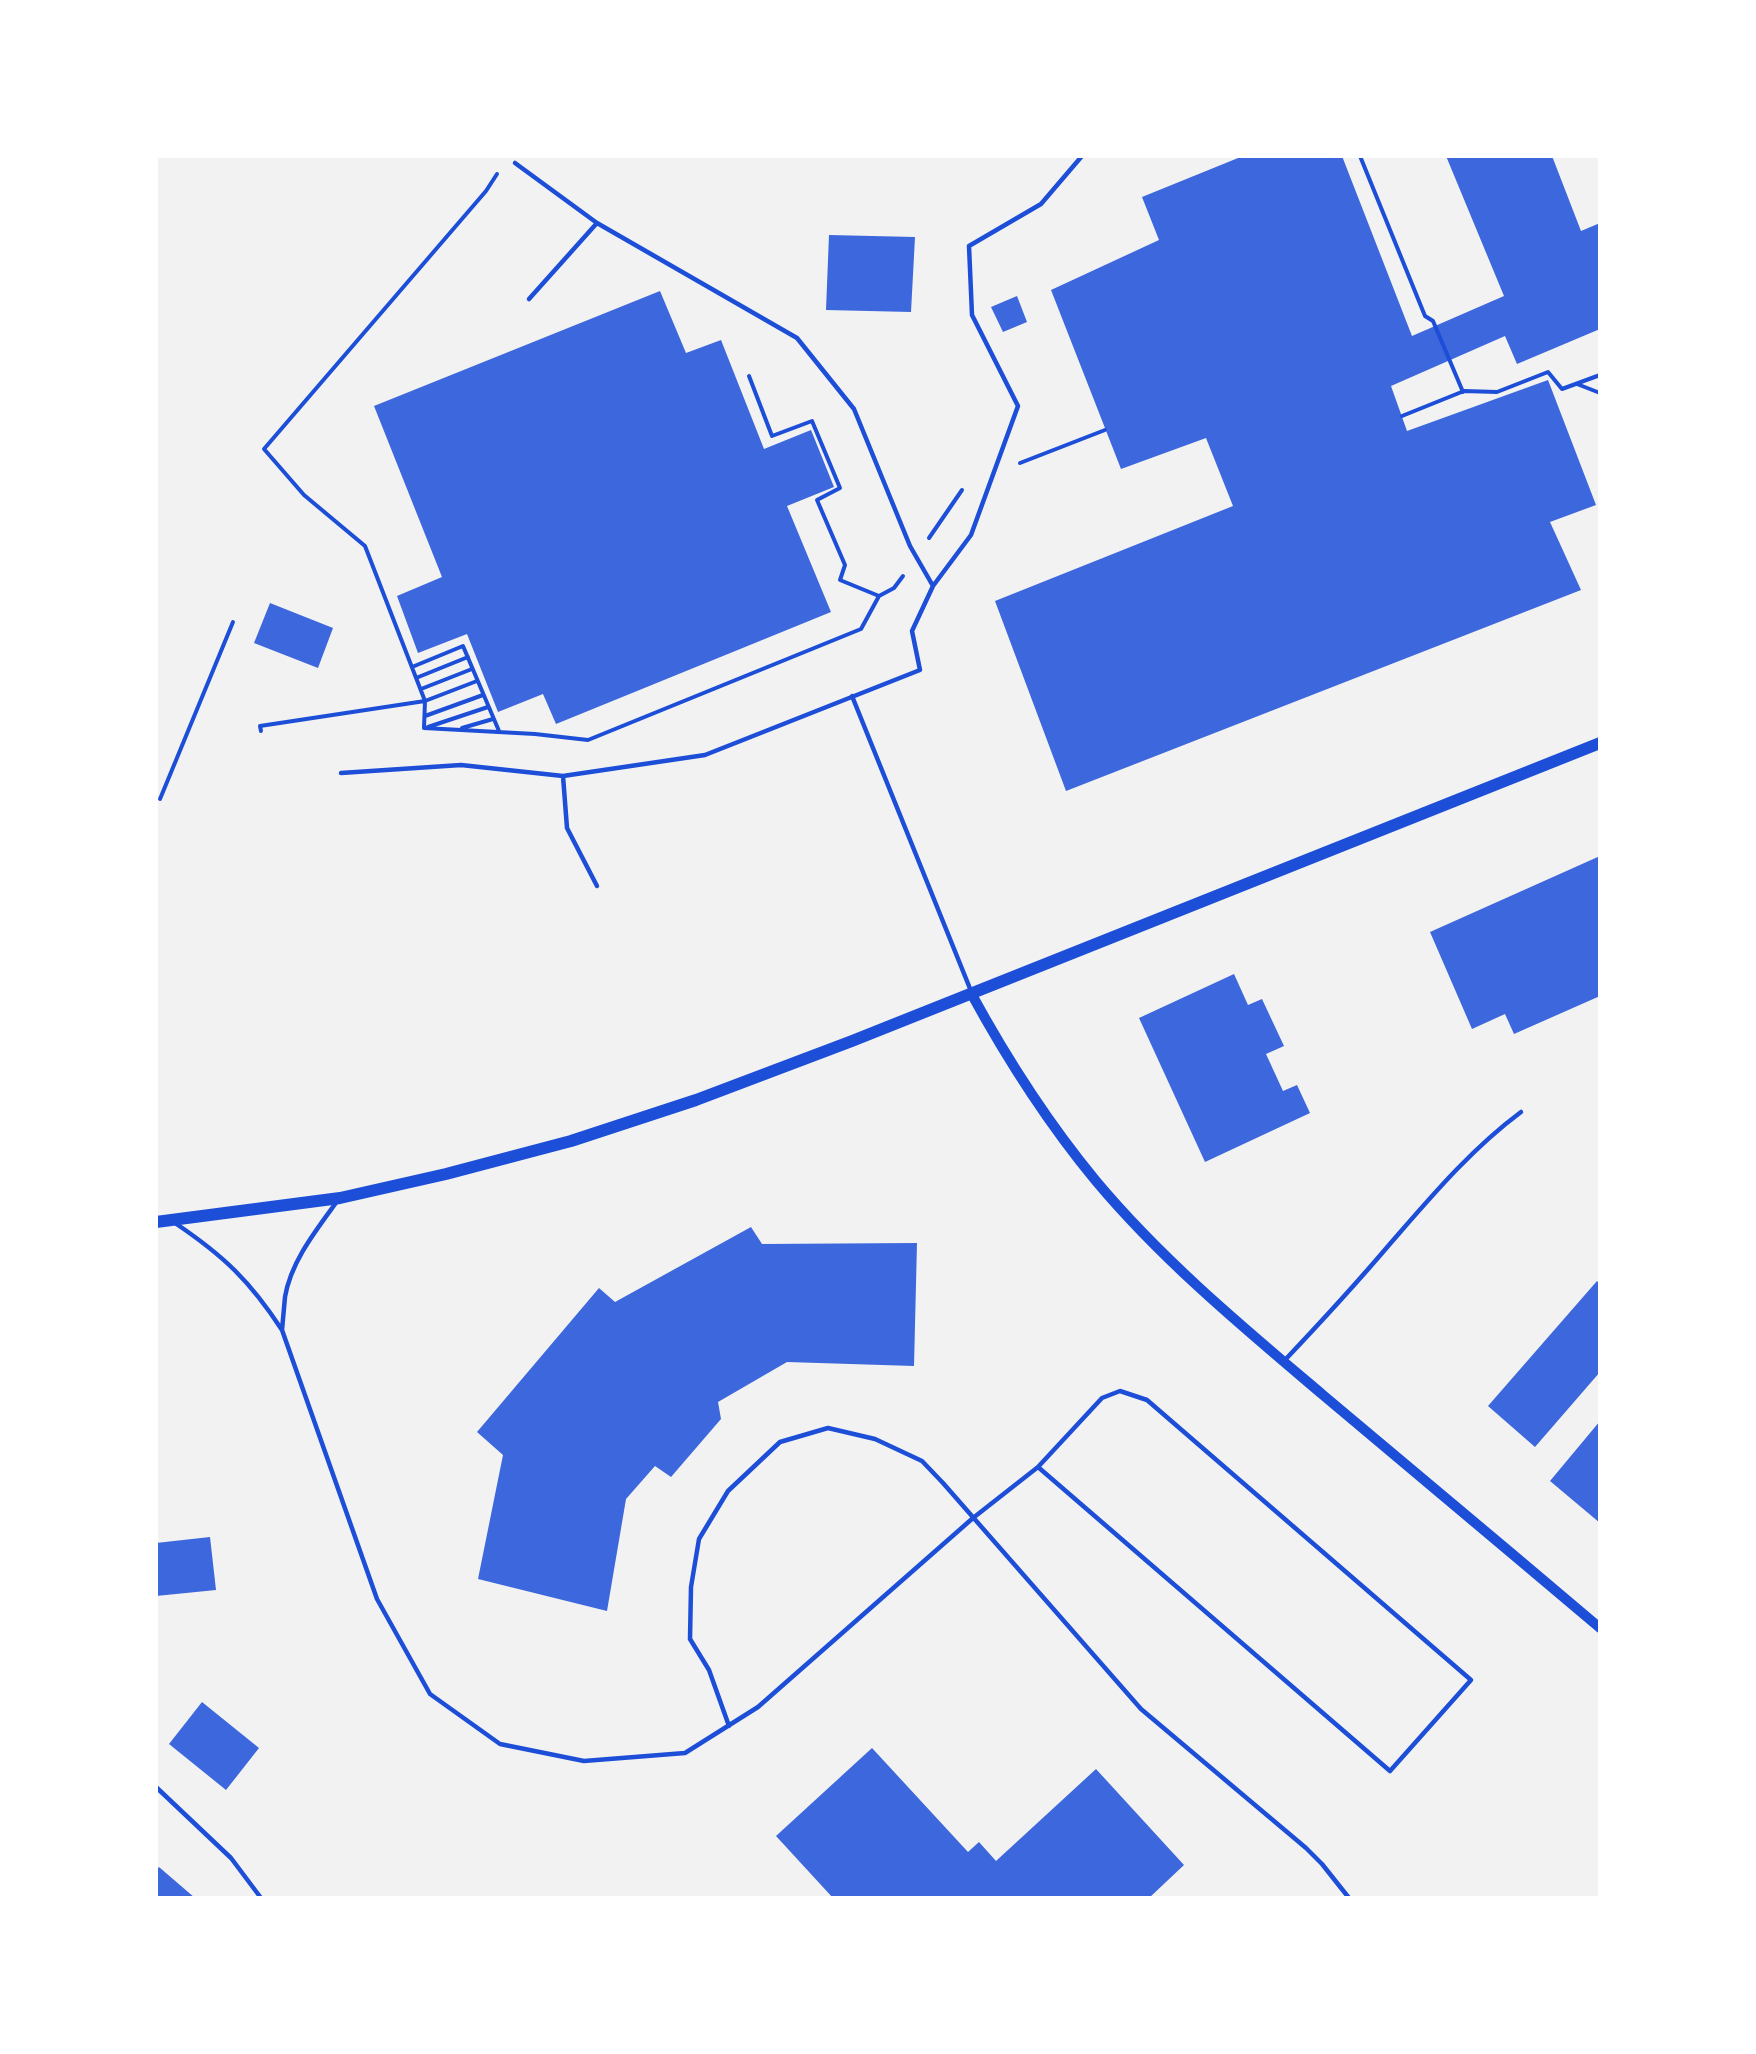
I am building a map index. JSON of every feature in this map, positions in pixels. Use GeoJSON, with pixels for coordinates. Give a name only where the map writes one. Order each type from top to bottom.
{"type":"FeatureCollection","features":[{"type":"Feature","properties":{"kind":"main road"},"geometry":{"type":"LineString","coordinates":[[156,1222],[340,1198],[446,1174],[571,1141],[628,1123],[707,1096],[971,993],[1600,743]]}},
{"type":"Feature","properties":{"kind":"street"},"geometry":{"type":"LineString","coordinates":[[971,993],[1014,1066],[1062,1135],[1096,1181],[1139,1229],[1186,1275],[1284,1361],[1600,1628]]}},
{"type":"Feature","properties":{"kind":"lane"},"geometry":{"type":"LineString","coordinates":[[341,773],[461,765],[563,776],[705,755],[920,670],[912,632],[933,586],[971,535],[1018,406],[972,315],[969,246],[1041,204],[1082,156]]}},
{"type":"Feature","properties":{"kind":"lane"},"geometry":{"type":"LineString","coordinates":[[515,163],[597,223],[796,338],[854,409],[910,546],[933,586]]}},
{"type":"Feature","properties":{"kind":"lane"},"geometry":{"type":"LineString","coordinates":[[529,299],[597,223]]}},
{"type":"Feature","properties":{"kind":"lane"},"geometry":{"type":"LineString","coordinates":[[852,696],[971,993]]}},
{"type":"Feature","properties":{"kind":"lane"},"geometry":{"type":"LineString","coordinates":[[563,776],[567,828],[597,886]]}},
{"type":"Feature","properties":{"kind":"lane"},"geometry":{"type":"LineString","coordinates":[[1284,1361],[1346,1295],[1469,1156],[1494,1132],[1521,1112]]}},
{"type":"Feature","properties":{"kind":"lane"},"geometry":{"type":"LineString","coordinates":[[282,1330],[285,1296],[294,1270],[307,1244],[340,1198]]}},
{"type":"Feature","properties":{"kind":"lane"},"geometry":{"type":"LineString","coordinates":[[171,1221],[205,1243],[235,1268],[261,1297],[282,1330],[377,1599],[430,1694],[500,1744],[584,1761],[686,1753],[758,1707],[973,1518],[1038,1467],[1102,1398],[1120,1390],[1147,1400],[1472,1680],[1390,1771],[1038,1467]]}},
{"type":"Feature","properties":{"kind":"lane"},"geometry":{"type":"LineString","coordinates":[[729,1726],[709,1670],[690,1639],[691,1587],[699,1539],[728,1491],[780,1442],[828,1428],[875,1440],[922,1461],[1141,1709],[1306,1848],[1349,1898]]}},
{"type":"Feature","properties":{"kind":"lane"},"geometry":{"type":"LineString","coordinates":[[156,1786],[231,1858],[261,1898]]}},
{"type":"Feature","properties":{"kind":"path"},"geometry":{"type":"LineString","coordinates":[[1360,156],[1425,316],[1433,321],[1463,392]]}},
{"type":"Feature","properties":{"kind":"path"},"geometry":{"type":"LineString","coordinates":[[424,728],[425,701],[365,546],[303,495],[264,449],[486,191],[503,165]]}},
{"type":"Feature","properties":{"kind":"path"},"geometry":{"type":"LineString","coordinates":[[1401,416],[1463,392],[1497,392],[1548,372],[1562,389],[1600,375]]}},
{"type":"Feature","properties":{"kind":"path"},"geometry":{"type":"LineString","coordinates":[[424,728],[588,740],[861,629],[879,596],[840,580],[846,565],[817,500],[840,488],[812,421],[772,436],[749,376]]}},
{"type":"Feature","properties":{"kind":"path"},"geometry":{"type":"LineString","coordinates":[[1577,384],[1600,393]]}},
{"type":"Feature","properties":{"kind":"path"},"geometry":{"type":"LineString","coordinates":[[160,799],[232,622]]}},
{"type":"Feature","properties":{"kind":"path"},"geometry":{"type":"LineString","coordinates":[[412,667],[463,646],[499,732]]}},
{"type":"Feature","properties":{"kind":"path"},"geometry":{"type":"LineString","coordinates":[[416,678],[468,657]]}},
{"type":"Feature","properties":{"kind":"path"},"geometry":{"type":"LineString","coordinates":[[421,689],[472,669]]}},
{"type":"Feature","properties":{"kind":"path"},"geometry":{"type":"LineString","coordinates":[[261,731],[260,726],[425,701],[477,681]]}},
{"type":"Feature","properties":{"kind":"path"},"geometry":{"type":"LineString","coordinates":[[425,716],[483,695]]}},
{"type":"Feature","properties":{"kind":"path"},"geometry":{"type":"LineString","coordinates":[[424,728],[488,706]]}},
{"type":"Feature","properties":{"kind":"path"},"geometry":{"type":"LineString","coordinates":[[458,729],[493,719]]}},
{"type":"Feature","properties":{"kind":"building"},"geometry":{"type":"Polygon","coordinates":[[[1243,156],[1342,156],[1412,336],[1504,296],[1446,156],[1552,156],[1581,231],[1600,223],[1600,329],[1517,364],[1505,336],[1391,386],[1407,431],[1548,380],[1596,505],[1550,522],[1581,590],[1066,791],[995,601],[1233,506],[1206,438],[1121,469],[1051,290],[1159,240],[1142,197],[1243,156]]]}},
{"type":"Feature","properties":{"kind":"building"},"geometry":{"type":"Polygon","coordinates":[[[829,235],[915,237],[911,312],[826,310],[829,235]]]}},
{"type":"Feature","properties":{"kind":"building"},"geometry":{"type":"Polygon","coordinates":[[[660,291],[686,353],[721,340],[764,449],[811,430],[834,487],[787,506],[831,612],[556,724],[543,694],[498,712],[467,634],[418,653],[397,596],[442,577],[374,406],[660,291]]]}},
{"type":"Feature","properties":{"kind":"building"},"geometry":{"type":"Polygon","coordinates":[[[1017,296],[1027,322],[1003,332],[991,307],[1017,296]]]}},
{"type":"Feature","properties":{"kind":"building"},"geometry":{"type":"Polygon","coordinates":[[[270,603],[333,628],[318,668],[254,643],[270,603]]]}},
{"type":"Feature","properties":{"kind":"building"},"geometry":{"type":"Polygon","coordinates":[[[1600,856],[1600,996],[1514,1034],[1505,1014],[1472,1029],[1430,932],[1600,856]]]}},
{"type":"Feature","properties":{"kind":"building"},"geometry":{"type":"Polygon","coordinates":[[[1234,974],[1248,1005],[1262,999],[1284,1046],[1266,1054],[1283,1091],[1297,1085],[1310,1113],[1205,1162],[1139,1018],[1234,974]]]}},
{"type":"Feature","properties":{"kind":"building"},"geometry":{"type":"Polygon","coordinates":[[[751,1227],[762,1244],[917,1243],[914,1366],[787,1362],[718,1402],[721,1419],[671,1477],[655,1466],[626,1499],[607,1611],[478,1579],[503,1455],[477,1432],[599,1288],[615,1302],[751,1227]]]}},
{"type":"Feature","properties":{"kind":"building"},"geometry":{"type":"Polygon","coordinates":[[[1597,1281],[1600,1284],[1600,1372],[1535,1447],[1488,1406],[1597,1281]]]}},
{"type":"Feature","properties":{"kind":"building"},"geometry":{"type":"Polygon","coordinates":[[[1600,1421],[1600,1523],[1550,1481],[1600,1421]]]}},
{"type":"Feature","properties":{"kind":"building"},"geometry":{"type":"Polygon","coordinates":[[[210,1537],[216,1590],[156,1596],[156,1543],[210,1537]]]}},
{"type":"Feature","properties":{"kind":"building"},"geometry":{"type":"Polygon","coordinates":[[[202,1702],[259,1748],[226,1790],[169,1744],[202,1702]]]}},
{"type":"Feature","properties":{"kind":"building"},"geometry":{"type":"Polygon","coordinates":[[[872,1748],[968,1852],[979,1842],[996,1861],[1096,1769],[1184,1865],[1149,1898],[833,1898],[776,1836],[872,1748]]]}},
{"type":"Feature","properties":{"kind":"building"},"geometry":{"type":"Polygon","coordinates":[[[159,1867],[195,1898],[156,1898],[156,1871],[159,1867]]]}}]}
